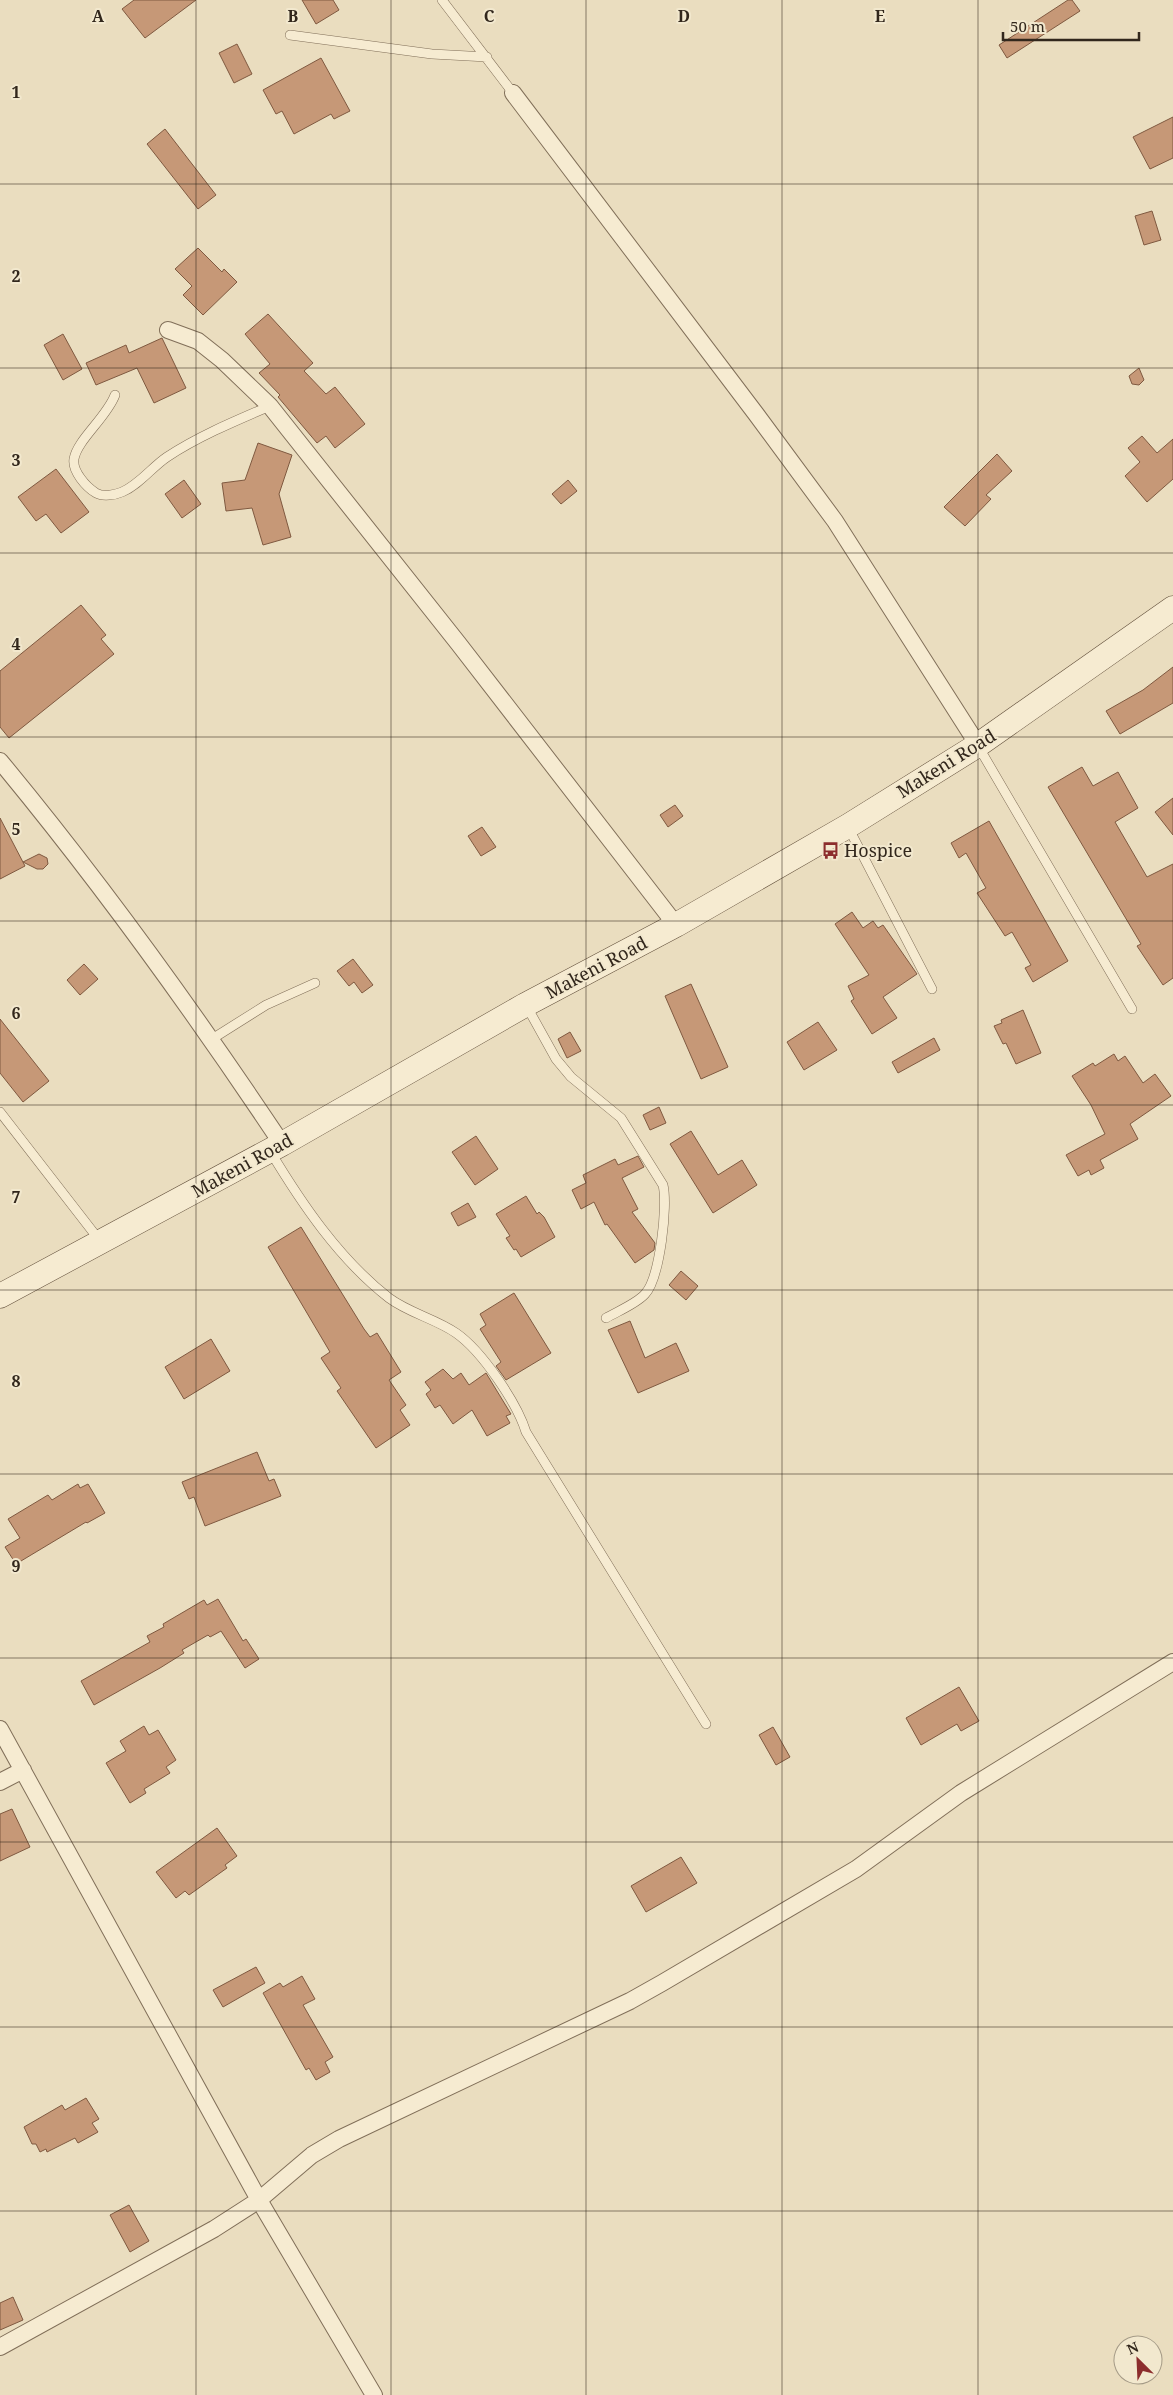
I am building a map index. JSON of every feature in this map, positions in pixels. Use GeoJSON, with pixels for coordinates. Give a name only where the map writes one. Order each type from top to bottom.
{"type":"FeatureCollection","features":[{"type":"Feature","properties":{"kind":"main road","name":"Makeni Road"},"geometry":{"type":"LineString","coordinates":[[0,1296],[276,1147],[525,1005],[676,926],[848,826],[978,745],[1173,608]]}},
{"type":"Feature","properties":{"kind":"street"},"geometry":{"type":"LineString","coordinates":[[514,93],[835,521],[978,745]]}},
{"type":"Feature","properties":{"kind":"street"},"geometry":{"type":"LineString","coordinates":[[168,330],[198,341],[222,360],[270,406],[483,674],[676,926]]}},
{"type":"Feature","properties":{"kind":"street"},"geometry":{"type":"LineString","coordinates":[[0,761],[36,805],[212,1039],[276,1147]]}},
{"type":"Feature","properties":{"kind":"street"},"geometry":{"type":"LineString","coordinates":[[0,2347],[158,2261],[259,2200],[312,2156],[339,2139],[630,2001],[780,1914],[856,1869],[961,1793],[1173,1662]]}},
{"type":"Feature","properties":{"kind":"street"},"geometry":{"type":"LineString","coordinates":[[0,1729],[259,2200],[374,2395]]}},
{"type":"Feature","properties":{"kind":"street"},"geometry":{"type":"LineString","coordinates":[[0,1782],[23,1770]]}},
{"type":"Feature","properties":{"kind":"lane"},"geometry":{"type":"LineString","coordinates":[[442,0],[514,93]]}},
{"type":"Feature","properties":{"kind":"lane"},"geometry":{"type":"LineString","coordinates":[[290,35],[432,54],[486,57]]}},
{"type":"Feature","properties":{"kind":"lane"},"geometry":{"type":"LineString","coordinates":[[115,395],[110,408],[79,446],[74,459],[75,470],[85,484],[97,494],[108,496],[122,492],[166,457],[270,406]]}},
{"type":"Feature","properties":{"kind":"lane"},"geometry":{"type":"LineString","coordinates":[[978,745],[1132,1009]]}},
{"type":"Feature","properties":{"kind":"lane"},"geometry":{"type":"LineString","coordinates":[[848,826],[932,989]]}},
{"type":"Feature","properties":{"kind":"lane"},"geometry":{"type":"LineString","coordinates":[[212,1039],[266,1005],[315,983]]}},
{"type":"Feature","properties":{"kind":"lane"},"geometry":{"type":"LineString","coordinates":[[525,1005],[556,1059],[571,1077],[621,1118],[663,1185],[666,1196],[661,1250],[646,1294],[606,1318]]}},
{"type":"Feature","properties":{"kind":"lane"},"geometry":{"type":"LineString","coordinates":[[0,1112],[100,1242]]}},
{"type":"Feature","properties":{"kind":"lane"},"geometry":{"type":"LineString","coordinates":[[276,1147],[296,1195],[351,1262],[390,1298],[456,1333],[500,1381],[521,1416],[526,1432],[706,1724]]}},
{"type":"Feature","properties":{"kind":"building"},"geometry":{"type":"Polygon","coordinates":[[[134,0],[196,0],[145,38],[122,9],[134,0]]]}},
{"type":"Feature","properties":{"kind":"building"},"geometry":{"type":"Polygon","coordinates":[[[302,0],[333,0],[339,10],[316,24],[302,0]]]}},
{"type":"Feature","properties":{"kind":"building"},"geometry":{"type":"Polygon","coordinates":[[[1068,0],[1072,0],[1080,11],[1007,58],[999,45],[1068,0]]]}},
{"type":"Feature","properties":{"kind":"building"},"geometry":{"type":"Polygon","coordinates":[[[237,44],[252,74],[234,83],[219,53],[237,44]]]}},
{"type":"Feature","properties":{"kind":"building"},"geometry":{"type":"Polygon","coordinates":[[[321,58],[350,111],[334,119],[331,114],[294,134],[282,111],[276,114],[263,90],[321,58]]]}},
{"type":"Feature","properties":{"kind":"building"},"geometry":{"type":"Polygon","coordinates":[[[1173,117],[1173,158],[1150,169],[1133,137],[1173,117]]]}},
{"type":"Feature","properties":{"kind":"building"},"geometry":{"type":"Polygon","coordinates":[[[165,129],[216,195],[198,209],[147,144],[165,129]]]}},
{"type":"Feature","properties":{"kind":"building"},"geometry":{"type":"Polygon","coordinates":[[[1152,211],[1161,240],[1144,245],[1135,216],[1152,211]]]}},
{"type":"Feature","properties":{"kind":"building"},"geometry":{"type":"Polygon","coordinates":[[[198,248],[222,272],[224,269],[237,282],[203,315],[183,295],[192,286],[175,269],[198,248]]]}},
{"type":"Feature","properties":{"kind":"building"},"geometry":{"type":"Polygon","coordinates":[[[268,314],[313,363],[304,371],[326,394],[335,387],[365,424],[335,448],[326,436],[317,443],[278,397],[280,395],[259,373],[270,364],[245,334],[268,314]]]}},
{"type":"Feature","properties":{"kind":"building"},"geometry":{"type":"Polygon","coordinates":[[[63,334],[82,369],[63,380],[44,345],[63,334]]]}},
{"type":"Feature","properties":{"kind":"building"},"geometry":{"type":"Polygon","coordinates":[[[162,338],[186,388],[154,403],[137,368],[96,385],[86,363],[126,345],[129,353],[162,338]]]}},
{"type":"Feature","properties":{"kind":"building"},"geometry":{"type":"Polygon","coordinates":[[[1139,368],[1144,380],[1139,385],[1132,384],[1129,376],[1139,368]]]}},
{"type":"Feature","properties":{"kind":"building"},"geometry":{"type":"Polygon","coordinates":[[[1142,436],[1157,453],[1173,439],[1173,479],[1147,502],[1125,476],[1140,462],[1128,448],[1142,436]]]}},
{"type":"Feature","properties":{"kind":"building"},"geometry":{"type":"Polygon","coordinates":[[[258,443],[292,455],[279,494],[291,537],[263,545],[252,508],[226,511],[222,483],[245,480],[258,443]]]}},
{"type":"Feature","properties":{"kind":"building"},"geometry":{"type":"Polygon","coordinates":[[[997,454],[1012,471],[986,495],[991,499],[965,526],[944,507],[997,454]]]}},
{"type":"Feature","properties":{"kind":"building"},"geometry":{"type":"Polygon","coordinates":[[[56,469],[89,512],[61,533],[46,514],[36,521],[18,497],[56,469]]]}},
{"type":"Feature","properties":{"kind":"building"},"geometry":{"type":"Polygon","coordinates":[[[184,480],[201,504],[182,518],[165,494],[184,480]]]}},
{"type":"Feature","properties":{"kind":"building"},"geometry":{"type":"Polygon","coordinates":[[[568,480],[577,491],[561,504],[552,494],[568,480]]]}},
{"type":"Feature","properties":{"kind":"building"},"geometry":{"type":"Polygon","coordinates":[[[81,605],[106,635],[101,639],[114,654],[9,738],[0,727],[0,671],[81,605]]]}},
{"type":"Feature","properties":{"kind":"building"},"geometry":{"type":"Polygon","coordinates":[[[1173,667],[1173,703],[1120,734],[1106,711],[1143,690],[1173,667]]]}},
{"type":"Feature","properties":{"kind":"building"},"geometry":{"type":"Polygon","coordinates":[[[1082,767],[1093,786],[1118,772],[1138,808],[1115,822],[1147,877],[1173,864],[1173,978],[1163,985],[1137,946],[1141,944],[1048,787],[1082,767]]]}},
{"type":"Feature","properties":{"kind":"building"},"geometry":{"type":"Polygon","coordinates":[[[1173,798],[1173,835],[1155,812],[1173,798]]]}},
{"type":"Feature","properties":{"kind":"building"},"geometry":{"type":"Polygon","coordinates":[[[675,805],[683,816],[668,827],[660,815],[675,805]]]}},
{"type":"Feature","properties":{"kind":"building"},"geometry":{"type":"Polygon","coordinates":[[[0,818],[25,866],[0,879],[0,818]]]}},
{"type":"Feature","properties":{"kind":"building"},"geometry":{"type":"Polygon","coordinates":[[[989,821],[1068,961],[1033,982],[1025,968],[1031,965],[1012,932],[1005,936],[977,893],[986,888],[966,853],[959,858],[951,843],[989,821]]]}},
{"type":"Feature","properties":{"kind":"building"},"geometry":{"type":"Polygon","coordinates":[[[482,827],[496,847],[481,856],[468,836],[482,827]]]}},
{"type":"Feature","properties":{"kind":"building"},"geometry":{"type":"Polygon","coordinates":[[[39,854],[47,858],[48,864],[43,869],[37,869],[23,862],[39,854]]]}},
{"type":"Feature","properties":{"kind":"building"},"geometry":{"type":"Polygon","coordinates":[[[852,912],[863,928],[873,921],[878,928],[883,925],[917,974],[883,997],[897,1018],[872,1034],[851,1001],[854,999],[848,986],[869,975],[835,924],[852,912]]]}},
{"type":"Feature","properties":{"kind":"building"},"geometry":{"type":"Polygon","coordinates":[[[353,959],[373,985],[362,993],[354,982],[349,986],[337,971],[353,959]]]}},
{"type":"Feature","properties":{"kind":"building"},"geometry":{"type":"Polygon","coordinates":[[[84,964],[98,979],[80,995],[67,980],[84,964]]]}},
{"type":"Feature","properties":{"kind":"building"},"geometry":{"type":"Polygon","coordinates":[[[691,984],[728,1067],[701,1079],[665,996],[691,984]]]}},
{"type":"Feature","properties":{"kind":"building"},"geometry":{"type":"Polygon","coordinates":[[[1023,1010],[1041,1053],[1016,1064],[1006,1043],[1003,1044],[994,1026],[1002,1023],[1001,1020],[1023,1010]]]}},
{"type":"Feature","properties":{"kind":"building"},"geometry":{"type":"Polygon","coordinates":[[[0,1019],[49,1081],[23,1102],[0,1073],[0,1019]]]}},
{"type":"Feature","properties":{"kind":"building"},"geometry":{"type":"Polygon","coordinates":[[[818,1022],[837,1050],[804,1070],[787,1042],[818,1022]]]}},
{"type":"Feature","properties":{"kind":"building"},"geometry":{"type":"Polygon","coordinates":[[[570,1032],[581,1051],[567,1058],[558,1039],[570,1032]]]}},
{"type":"Feature","properties":{"kind":"building"},"geometry":{"type":"Polygon","coordinates":[[[934,1038],[940,1050],[898,1073],[892,1062],[934,1038]]]}},
{"type":"Feature","properties":{"kind":"building"},"geometry":{"type":"Polygon","coordinates":[[[1114,1054],[1118,1061],[1125,1056],[1143,1083],[1155,1074],[1171,1096],[1130,1124],[1138,1139],[1100,1160],[1104,1168],[1091,1175],[1089,1170],[1078,1176],[1066,1155],[1105,1134],[1091,1105],[1072,1076],[1093,1063],[1095,1066],[1114,1054]]]}},
{"type":"Feature","properties":{"kind":"building"},"geometry":{"type":"Polygon","coordinates":[[[659,1107],[666,1123],[650,1130],[643,1115],[659,1107]]]}},
{"type":"Feature","properties":{"kind":"building"},"geometry":{"type":"Polygon","coordinates":[[[691,1131],[718,1175],[742,1160],[757,1185],[713,1213],[670,1144],[691,1131]]]}},
{"type":"Feature","properties":{"kind":"building"},"geometry":{"type":"Polygon","coordinates":[[[476,1136],[498,1169],[475,1185],[452,1152],[476,1136]]]}},
{"type":"Feature","properties":{"kind":"building"},"geometry":{"type":"Polygon","coordinates":[[[638,1156],[644,1167],[622,1178],[638,1209],[632,1212],[655,1243],[654,1250],[635,1263],[607,1224],[605,1225],[594,1202],[581,1209],[572,1190],[586,1183],[583,1175],[615,1159],[618,1165],[638,1156]]]}},
{"type":"Feature","properties":{"kind":"building"},"geometry":{"type":"Polygon","coordinates":[[[526,1196],[537,1214],[539,1212],[544,1217],[555,1237],[521,1257],[506,1238],[510,1236],[496,1214],[526,1196]]]}},
{"type":"Feature","properties":{"kind":"building"},"geometry":{"type":"Polygon","coordinates":[[[468,1203],[476,1217],[458,1226],[451,1213],[468,1203]]]}},
{"type":"Feature","properties":{"kind":"building"},"geometry":{"type":"Polygon","coordinates":[[[301,1227],[364,1329],[370,1337],[377,1333],[401,1372],[389,1380],[406,1405],[400,1410],[410,1425],[376,1448],[337,1391],[341,1388],[321,1358],[330,1352],[268,1247],[301,1227]]]}},
{"type":"Feature","properties":{"kind":"building"},"geometry":{"type":"Polygon","coordinates":[[[681,1271],[698,1286],[686,1300],[669,1285],[681,1271]]]}},
{"type":"Feature","properties":{"kind":"building"},"geometry":{"type":"Polygon","coordinates":[[[514,1293],[551,1353],[506,1380],[496,1366],[501,1362],[480,1329],[486,1325],[480,1314],[514,1293]]]}},
{"type":"Feature","properties":{"kind":"building"},"geometry":{"type":"Polygon","coordinates":[[[630,1321],[645,1358],[676,1343],[689,1371],[638,1393],[608,1330],[630,1321]]]}},
{"type":"Feature","properties":{"kind":"building"},"geometry":{"type":"Polygon","coordinates":[[[211,1339],[230,1371],[184,1399],[165,1367],[211,1339]]]}},
{"type":"Feature","properties":{"kind":"building"},"geometry":{"type":"Polygon","coordinates":[[[443,1369],[453,1379],[461,1373],[469,1385],[486,1373],[511,1414],[506,1416],[510,1423],[487,1436],[472,1410],[453,1424],[440,1405],[435,1408],[426,1394],[431,1390],[425,1382],[443,1369]]]}},
{"type":"Feature","properties":{"kind":"building"},"geometry":{"type":"Polygon","coordinates":[[[257,1452],[269,1481],[274,1479],[281,1496],[205,1526],[194,1497],[189,1499],[182,1482],[257,1452]]]}},
{"type":"Feature","properties":{"kind":"building"},"geometry":{"type":"Polygon","coordinates":[[[78,1484],[80,1488],[88,1484],[105,1513],[86,1522],[16,1564],[5,1547],[20,1538],[8,1519],[48,1495],[52,1500],[78,1484]]]}},
{"type":"Feature","properties":{"kind":"building"},"geometry":{"type":"Polygon","coordinates":[[[218,1599],[243,1641],[246,1639],[259,1659],[245,1668],[221,1631],[210,1637],[208,1635],[182,1650],[184,1653],[94,1705],[81,1681],[150,1642],[147,1636],[164,1627],[163,1624],[204,1600],[207,1605],[218,1599]]]}},
{"type":"Feature","properties":{"kind":"building"},"geometry":{"type":"Polygon","coordinates":[[[959,1687],[979,1721],[961,1731],[957,1724],[921,1745],[906,1718],[959,1687]]]}},
{"type":"Feature","properties":{"kind":"building"},"geometry":{"type":"Polygon","coordinates":[[[144,1726],[149,1735],[158,1730],[176,1760],[166,1767],[170,1773],[144,1789],[146,1793],[130,1803],[106,1763],[126,1751],[120,1741],[144,1726]]]}},
{"type":"Feature","properties":{"kind":"building"},"geometry":{"type":"Polygon","coordinates":[[[773,1727],[790,1757],[776,1765],[759,1735],[773,1727]]]}},
{"type":"Feature","properties":{"kind":"building"},"geometry":{"type":"Polygon","coordinates":[[[12,1809],[30,1847],[0,1861],[0,1814],[12,1809]]]}},
{"type":"Feature","properties":{"kind":"building"},"geometry":{"type":"Polygon","coordinates":[[[217,1828],[237,1856],[225,1865],[227,1868],[189,1895],[185,1891],[176,1898],[156,1872],[217,1828]]]}},
{"type":"Feature","properties":{"kind":"building"},"geometry":{"type":"Polygon","coordinates":[[[681,1857],[697,1883],[646,1912],[631,1886],[681,1857]]]}},
{"type":"Feature","properties":{"kind":"building"},"geometry":{"type":"Polygon","coordinates":[[[256,1967],[265,1983],[223,2007],[213,1990],[256,1967]]]}},
{"type":"Feature","properties":{"kind":"building"},"geometry":{"type":"Polygon","coordinates":[[[302,1976],[315,1999],[303,2005],[333,2057],[325,2062],[330,2072],[316,2080],[309,2068],[306,2070],[263,1993],[280,1983],[283,1987],[302,1976]]]}},
{"type":"Feature","properties":{"kind":"building"},"geometry":{"type":"Polygon","coordinates":[[[86,2098],[99,2119],[92,2123],[98,2132],[78,2143],[75,2138],[47,2152],[46,2149],[40,2152],[36,2144],[32,2144],[24,2127],[62,2105],[65,2110],[86,2098]]]}},
{"type":"Feature","properties":{"kind":"building"},"geometry":{"type":"Polygon","coordinates":[[[129,2205],[149,2241],[130,2252],[110,2215],[129,2205]]]}},
{"type":"Feature","properties":{"kind":"building"},"geometry":{"type":"Polygon","coordinates":[[[13,2297],[23,2320],[0,2330],[0,2303],[13,2297]]]}},
{"type":"Feature","properties":{"kind":"place","name":"Hospice"},"geometry":{"type":"Point","coordinates":[830,850]}}]}
